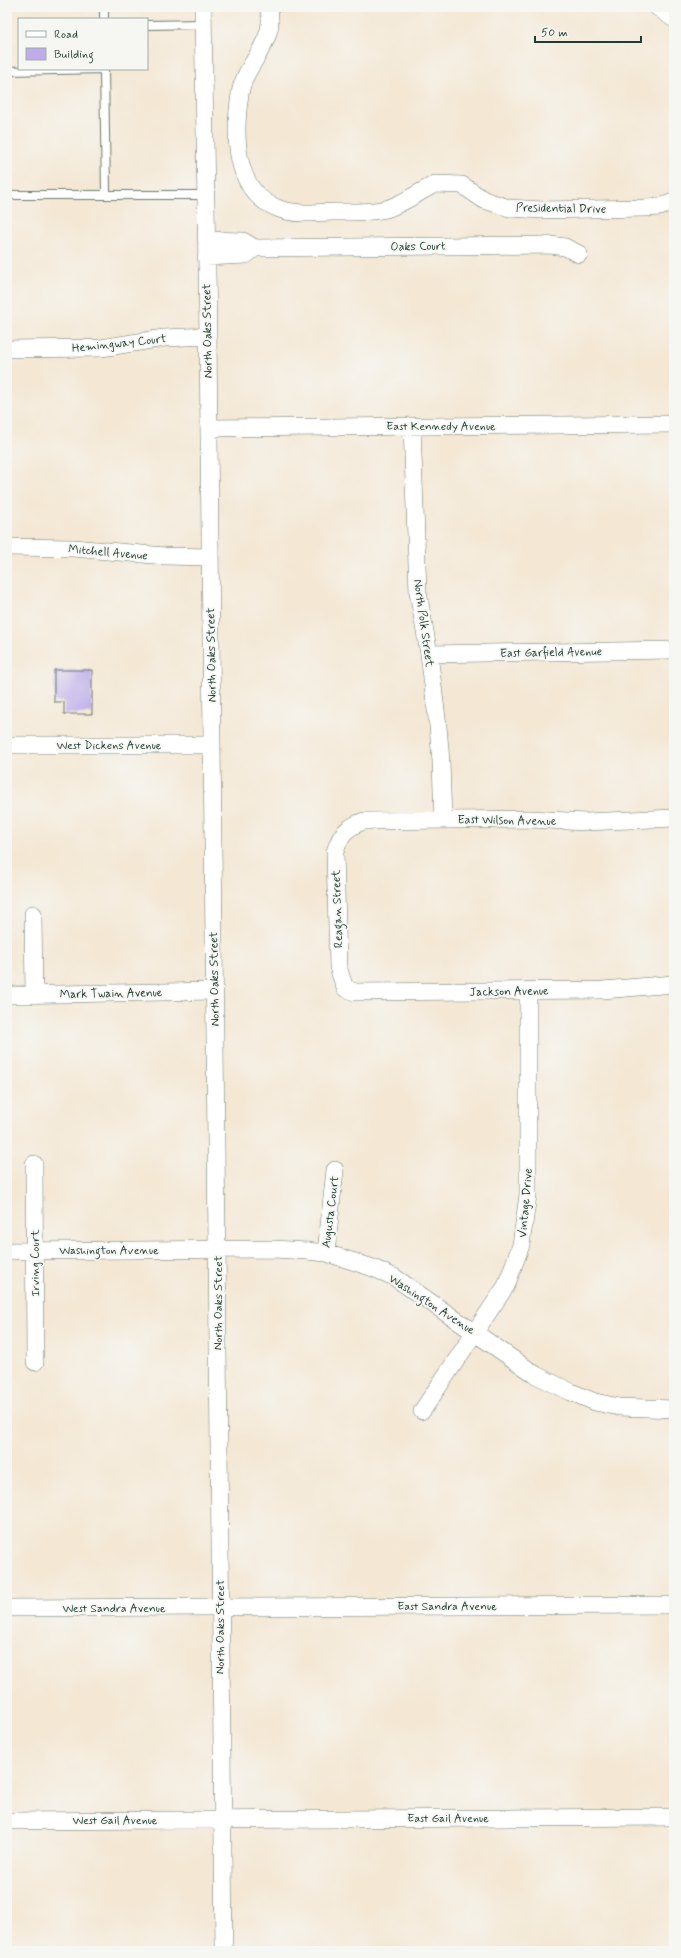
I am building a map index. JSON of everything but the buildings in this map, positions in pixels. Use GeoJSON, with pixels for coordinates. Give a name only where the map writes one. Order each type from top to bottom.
{"type":"FeatureCollection","features":[{"type":"Feature","properties":{"kind":"street","name":"North Oaks Street"},"geometry":{"type":"LineString","coordinates":[[203,7],[218,1250],[224,1951]]}},
{"type":"Feature","properties":{"kind":"street","name":"Presidential Drive"},"geometry":{"type":"LineString","coordinates":[[268,7],[270,25],[268,38],[244,78],[240,93],[239,157],[248,182],[254,193],[278,208],[306,213],[375,211],[387,209],[435,184],[443,183],[462,184],[484,200],[496,205],[523,209],[645,208],[660,207],[674,202]]}},
{"type":"Feature","properties":{"kind":"street"},"geometry":{"type":"LineString","coordinates":[[657,7],[674,19]]}},
{"type":"Feature","properties":{"kind":"street","name":"Oaks Court"},"geometry":{"type":"LineString","coordinates":[[206,240],[243,241],[254,248],[550,245],[565,247],[579,254]]}},
{"type":"Feature","properties":{"kind":"street","name":"Oaks Court"},"geometry":{"type":"LineString","coordinates":[[206,257],[246,255],[254,248]]}},
{"type":"Feature","properties":{"kind":"street","name":"Hemingway Court"},"geometry":{"type":"LineString","coordinates":[[7,349],[95,348],[164,338],[208,336]]}},
{"type":"Feature","properties":{"kind":"street","name":"East Kennedy Avenue"},"geometry":{"type":"LineString","coordinates":[[209,428],[674,424]]}},
{"type":"Feature","properties":{"kind":"street","name":"North Polk Street"},"geometry":{"type":"LineString","coordinates":[[412,426],[418,592],[429,654],[442,761],[443,820]]}},
{"type":"Feature","properties":{"kind":"street","name":"Mitchell Avenue"},"geometry":{"type":"LineString","coordinates":[[7,547],[73,548],[165,556],[210,557]]}},
{"type":"Feature","properties":{"kind":"street","name":"East Garfield Avenue"},"geometry":{"type":"LineString","coordinates":[[429,654],[674,650]]}},
{"type":"Feature","properties":{"kind":"street","name":"West Dickens Avenue"},"geometry":{"type":"LineString","coordinates":[[7,746],[211,745]]}},
{"type":"Feature","properties":{"kind":"street","name":"East Wilson Avenue"},"geometry":{"type":"LineString","coordinates":[[344,832],[352,825],[364,821],[530,818],[586,822],[641,821],[674,818]]}},
{"type":"Feature","properties":{"kind":"street","name":"Reagan Street"},"geometry":{"type":"LineString","coordinates":[[344,832],[338,841],[335,852],[338,967],[345,988]]}},
{"type":"Feature","properties":{"kind":"street"},"geometry":{"type":"LineString","coordinates":[[33,914],[34,995]]}},
{"type":"Feature","properties":{"kind":"street","name":"Jackson Avenue"},"geometry":{"type":"LineString","coordinates":[[345,988],[355,992],[367,993],[528,992],[603,990],[674,984]]}},
{"type":"Feature","properties":{"kind":"street","name":"Mark Twain Avenue"},"geometry":{"type":"LineString","coordinates":[[7,995],[215,992]]}},
{"type":"Feature","properties":{"kind":"street","name":"Vintage Drive"},"geometry":{"type":"LineString","coordinates":[[422,1411],[506,1286],[519,1251],[526,1222],[529,1169],[528,992]]}},
{"type":"Feature","properties":{"kind":"street","name":"Irving Court"},"geometry":{"type":"LineString","coordinates":[[34,1164],[35,1362]]}},
{"type":"Feature","properties":{"kind":"street","name":"Augusta Court"},"geometry":{"type":"LineString","coordinates":[[326,1253],[335,1170]]}},
{"type":"Feature","properties":{"kind":"street","name":"Washington Avenue"},"geometry":{"type":"LineString","coordinates":[[7,1251],[274,1249],[326,1253],[373,1268],[394,1277],[476,1332],[536,1375],[571,1392],[596,1402],[619,1407],[674,1409]]}},
{"type":"Feature","properties":{"kind":"street","name":"East Sandra Avenue"},"geometry":{"type":"LineString","coordinates":[[220,1607],[674,1605]]}},
{"type":"Feature","properties":{"kind":"street","name":"West Sandra Avenue"},"geometry":{"type":"LineString","coordinates":[[7,1608],[220,1607]]}},
{"type":"Feature","properties":{"kind":"street","name":"East Gail Avenue"},"geometry":{"type":"LineString","coordinates":[[222,1820],[674,1816]]}},
{"type":"Feature","properties":{"kind":"street","name":"West Gail Avenue"},"geometry":{"type":"LineString","coordinates":[[7,1821],[222,1820]]}},
{"type":"Feature","properties":{"kind":"lane"},"geometry":{"type":"LineString","coordinates":[[104,7],[104,18]]}},
{"type":"Feature","properties":{"kind":"lane"},"geometry":{"type":"LineString","coordinates":[[148,25],[203,24]]}},
{"type":"Feature","properties":{"kind":"lane"},"geometry":{"type":"LineString","coordinates":[[7,71],[56,70]]}},
{"type":"Feature","properties":{"kind":"lane"},"geometry":{"type":"LineString","coordinates":[[104,70],[106,194]]}},
{"type":"Feature","properties":{"kind":"lane"},"geometry":{"type":"LineString","coordinates":[[7,195],[205,195]]}}]}
